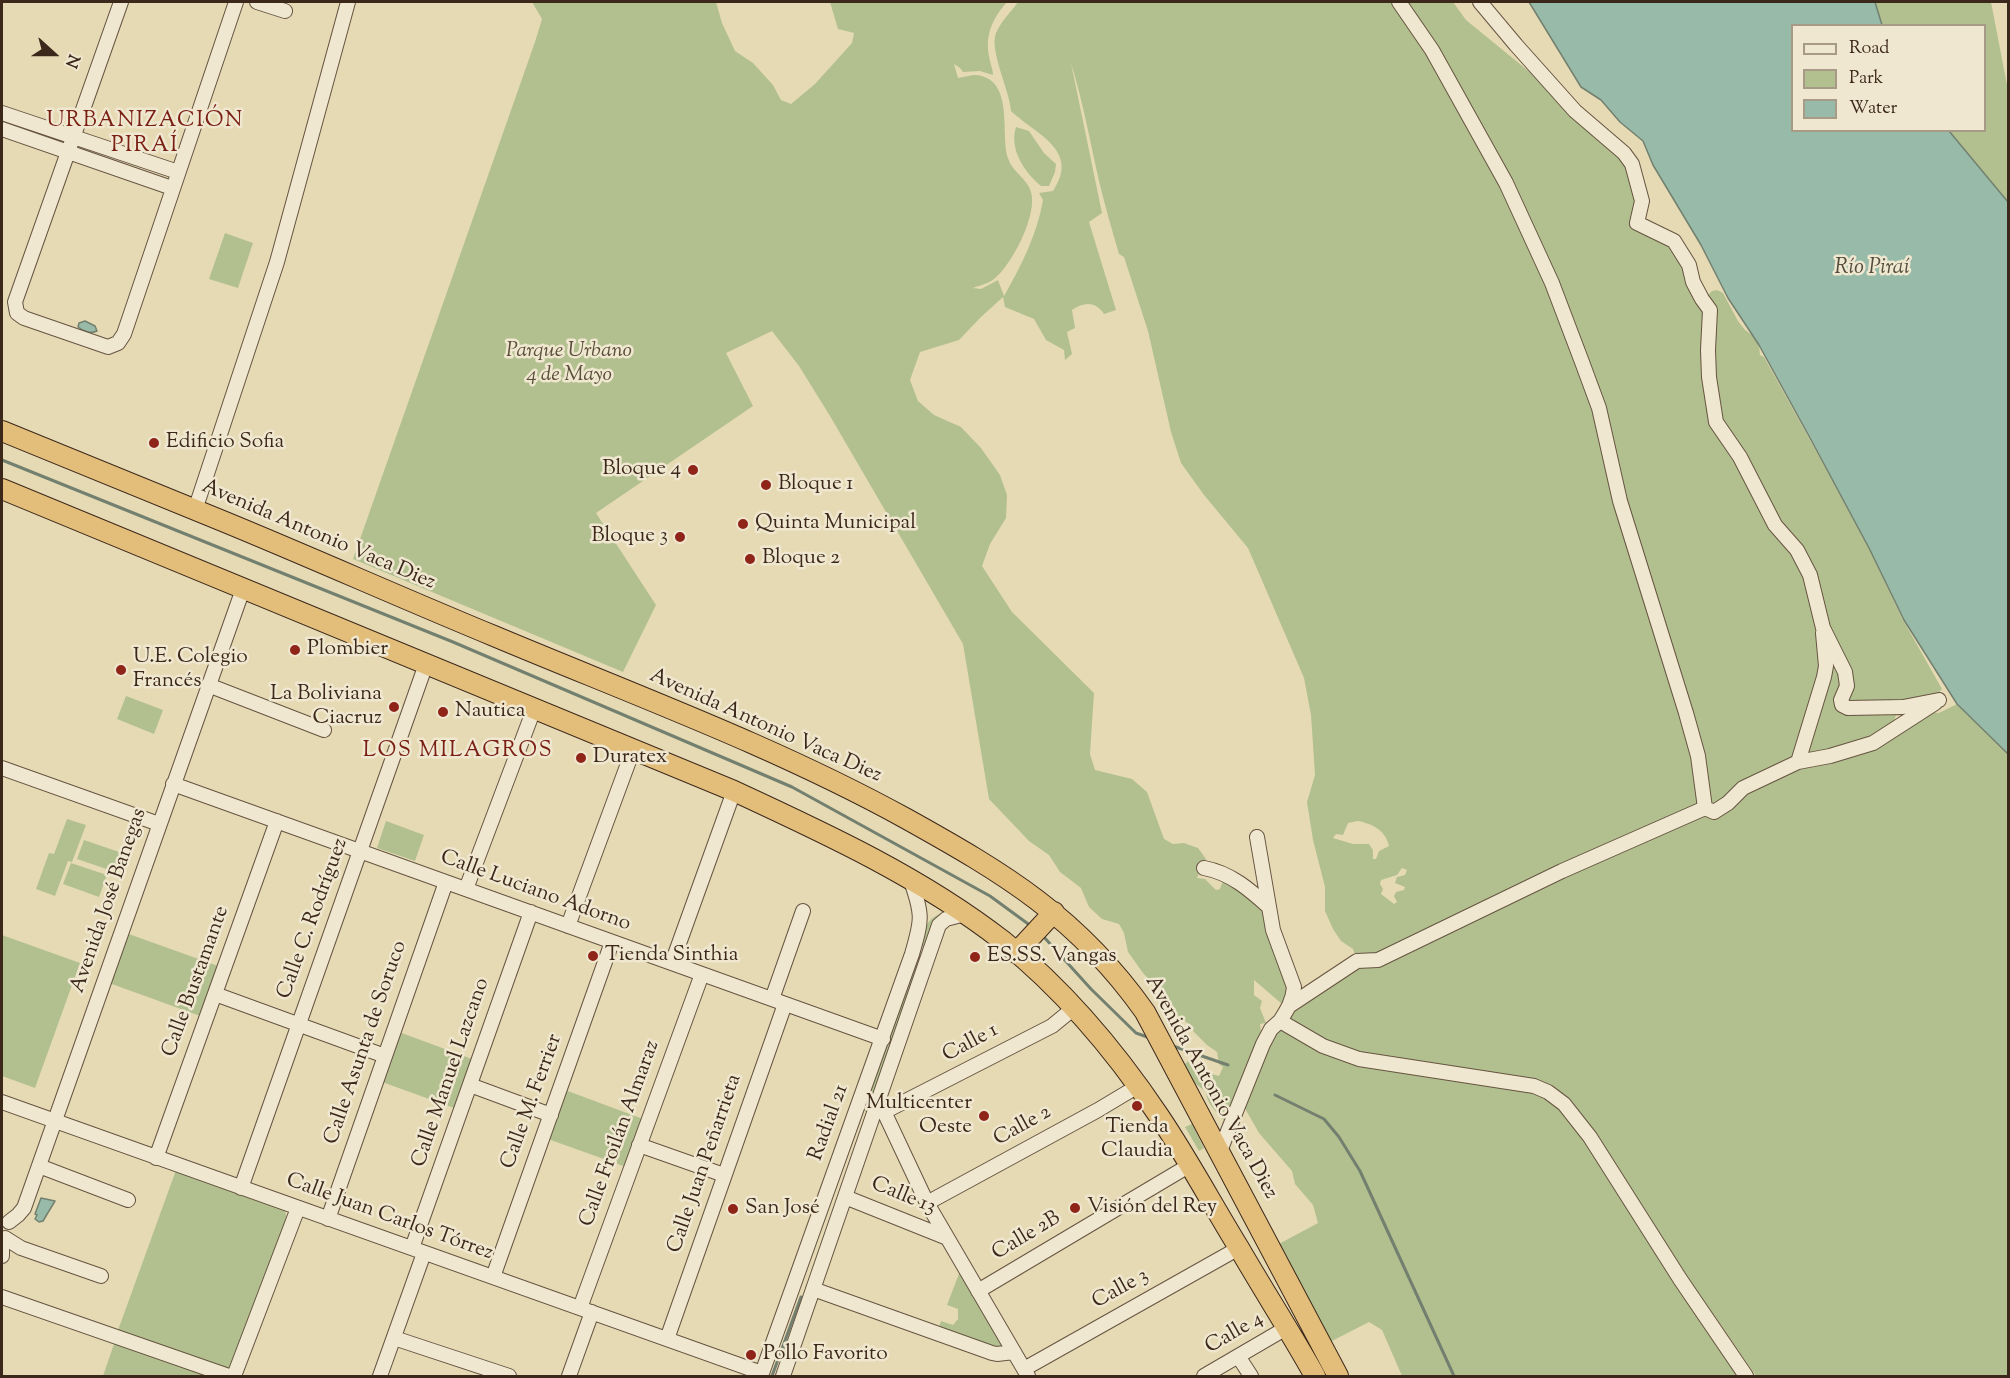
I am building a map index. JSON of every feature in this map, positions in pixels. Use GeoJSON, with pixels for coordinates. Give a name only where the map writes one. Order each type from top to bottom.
{"type":"FeatureCollection","features":[{"type":"Feature","properties":{"kind":"highway","name":"Avenida Antonio Vaca Diez"},"geometry":{"type":"LineString","coordinates":[[2,431],[758,745],[825,776],[959,848],[1010,879],[1051,915],[1089,943],[1122,978],[1145,1012],[1178,1070],[1338,1377]]}},
{"type":"Feature","properties":{"kind":"highway"},"geometry":{"type":"LineString","coordinates":[[2,489],[734,791],[823,832],[911,881],[1021,947],[1138,1086],[1190,1165],[1316,1377]]}},
{"type":"Feature","properties":{"kind":"highway"},"geometry":{"type":"LineString","coordinates":[[1021,947],[1051,915]]}},
{"type":"Feature","properties":{"kind":"street"},"geometry":{"type":"LineString","coordinates":[[121,2],[15,299],[17,313],[24,318],[102,346],[113,346],[122,339],[124,334],[236,2]]}},
{"type":"Feature","properties":{"kind":"street"},"geometry":{"type":"LineString","coordinates":[[257,2],[285,11]]}},
{"type":"Feature","properties":{"kind":"street"},"geometry":{"type":"LineString","coordinates":[[195,510],[277,262],[348,2]]}},
{"type":"Feature","properties":{"kind":"street"},"geometry":{"type":"LineString","coordinates":[[1399,2],[1432,50],[1506,183],[1552,283],[1582,362],[1599,408],[1620,501],[1698,756],[1705,808]]}},
{"type":"Feature","properties":{"kind":"street"},"geometry":{"type":"LineString","coordinates":[[1480,2],[1575,111],[1624,153],[1632,164],[1642,201],[1637,222],[1674,241],[1689,265],[1693,282],[1710,310],[1709,376],[1716,422],[1740,457],[1775,525],[1797,550],[1810,575],[1823,628],[1826,666],[1824,677],[1798,762]]}},
{"type":"Feature","properties":{"kind":"street"},"geometry":{"type":"LineString","coordinates":[[2,113],[178,172]]}},
{"type":"Feature","properties":{"kind":"street"},"geometry":{"type":"LineString","coordinates":[[2,129],[172,188]]}},
{"type":"Feature","properties":{"kind":"street","name":"Avenida José Banegas"},"geometry":{"type":"LineString","coordinates":[[5,1217],[18,1215],[24,1208],[243,589]]}},
{"type":"Feature","properties":{"kind":"street"},"geometry":{"type":"LineString","coordinates":[[1289,1006],[1357,961],[1378,960],[1562,872],[1705,808],[1714,812],[1728,803],[1743,788],[1798,762],[1830,756],[1873,743],[1939,700],[1903,707],[1848,708],[1842,705],[1847,686],[1845,672],[1823,628]]}},
{"type":"Feature","properties":{"kind":"street","name":"Calle C. Rodríguez"},"geometry":{"type":"LineString","coordinates":[[241,1188],[426,664]]}},
{"type":"Feature","properties":{"kind":"street"},"geometry":{"type":"LineString","coordinates":[[208,685],[324,730]]}},
{"type":"Feature","properties":{"kind":"street"},"geometry":{"type":"LineString","coordinates":[[466,889],[534,709]]}},
{"type":"Feature","properties":{"kind":"street"},"geometry":{"type":"LineString","coordinates":[[568,926],[633,750]]}},
{"type":"Feature","properties":{"kind":"street"},"geometry":{"type":"LineString","coordinates":[[2,768],[159,824]]}},
{"type":"Feature","properties":{"kind":"street","name":"Calle Luciano Adorno"},"geometry":{"type":"LineString","coordinates":[[173,784],[883,1039]]}},
{"type":"Feature","properties":{"kind":"street"},"geometry":{"type":"LineString","coordinates":[[672,963],[734,791]]}},
{"type":"Feature","properties":{"kind":"street","name":"Calle Bustamante"},"geometry":{"type":"LineString","coordinates":[[156,1158],[277,821]]}},
{"type":"Feature","properties":{"kind":"street"},"geometry":{"type":"LineString","coordinates":[[1220,1152],[1263,1044],[1271,1029],[1280,1021],[1293,996],[1293,987],[1273,930],[1257,837]]}},
{"type":"Feature","properties":{"kind":"street"},"geometry":{"type":"LineString","coordinates":[[1204,868],[1234,878],[1269,907]]}},
{"type":"Feature","properties":{"kind":"street","name":"Radial 21"},"geometry":{"type":"LineString","coordinates":[[783,1377],[786,1333],[921,925],[920,908],[911,881]]}},
{"type":"Feature","properties":{"kind":"street","name":"Calle Asunta de Soruco"},"geometry":{"type":"LineString","coordinates":[[328,1219],[446,882]]}},
{"type":"Feature","properties":{"kind":"street","name":"Calle Juan Peñarrieta"},"geometry":{"type":"LineString","coordinates":[[667,1339],[724,1175],[779,1001],[803,911]]}},
{"type":"Feature","properties":{"kind":"street","name":"Calle Manuel Lazcano"},"geometry":{"type":"LineString","coordinates":[[380,1377],[394,1338],[418,1251],[470,1085],[531,912]]}},
{"type":"Feature","properties":{"kind":"street","name":"Radial 21"},"geometry":{"type":"LineString","coordinates":[[762,1375],[813,1289],[845,1197],[882,1107],[926,960],[939,925],[946,919],[965,914]]}},
{"type":"Feature","properties":{"kind":"street","name":"Calle M. Ferrier"},"geometry":{"type":"LineString","coordinates":[[493,1277],[612,942]]}},
{"type":"Feature","properties":{"kind":"street"},"geometry":{"type":"LineString","coordinates":[[912,954],[926,960]]}},
{"type":"Feature","properties":{"kind":"street","name":"Calle Froilán Almaraz"},"geometry":{"type":"LineString","coordinates":[[569,1377],[586,1310],[639,1145],[702,974]]}},
{"type":"Feature","properties":{"kind":"street"},"geometry":{"type":"LineString","coordinates":[[215,994],[385,1056]]}},
{"type":"Feature","properties":{"kind":"street","name":"Calle 1"},"geometry":{"type":"LineString","coordinates":[[882,1107],[1052,1026],[1074,1008]]}},
{"type":"Feature","properties":{"kind":"street"},"geometry":{"type":"LineString","coordinates":[[1280,1021],[1323,1046],[1359,1059],[1534,1086],[1548,1092],[1564,1104],[1590,1137],[1680,1279],[1746,1377]]}},
{"type":"Feature","properties":{"kind":"street"},"geometry":{"type":"LineString","coordinates":[[470,1085],[550,1115]]}},
{"type":"Feature","properties":{"kind":"street","name":"Calle 2"},"geometry":{"type":"LineString","coordinates":[[927,1203],[1138,1086]]}},
{"type":"Feature","properties":{"kind":"street","name":"Calle Juan Carlos Tórrez"},"geometry":{"type":"LineString","coordinates":[[2,1102],[762,1375]]}},
{"type":"Feature","properties":{"kind":"street"},"geometry":{"type":"LineString","coordinates":[[882,1107],[945,1237],[1026,1373]]}},
{"type":"Feature","properties":{"kind":"street"},"geometry":{"type":"LineString","coordinates":[[639,1145],[724,1175]]}},
{"type":"Feature","properties":{"kind":"street","name":"Calle 2B"},"geometry":{"type":"LineString","coordinates":[[978,1291],[1190,1165]]}},
{"type":"Feature","properties":{"kind":"street"},"geometry":{"type":"LineString","coordinates":[[39,1166],[128,1200]]}},
{"type":"Feature","properties":{"kind":"street","name":"Calle 13"},"geometry":{"type":"LineString","coordinates":[[845,1197],[945,1237]]}},
{"type":"Feature","properties":{"kind":"street"},"geometry":{"type":"LineString","coordinates":[[234,1377],[298,1208]]}},
{"type":"Feature","properties":{"kind":"street"},"geometry":{"type":"LineString","coordinates":[[2,1256],[3,1240],[9,1232],[5,1217]]}},
{"type":"Feature","properties":{"kind":"street"},"geometry":{"type":"LineString","coordinates":[[3,1240],[101,1275]]}},
{"type":"Feature","properties":{"kind":"street","name":"Calle 3"},"geometry":{"type":"LineString","coordinates":[[1026,1373],[1239,1248]]}},
{"type":"Feature","properties":{"kind":"street"},"geometry":{"type":"LineString","coordinates":[[813,1289],[992,1353],[1014,1352]]}},
{"type":"Feature","properties":{"kind":"street"},"geometry":{"type":"LineString","coordinates":[[2,1297],[229,1377]]}},
{"type":"Feature","properties":{"kind":"street","name":"Calle 4"},"geometry":{"type":"LineString","coordinates":[[1204,1377],[1288,1327]]}},
{"type":"Feature","properties":{"kind":"street"},"geometry":{"type":"LineString","coordinates":[[394,1338],[509,1377]]}},
{"type":"Feature","properties":{"kind":"street"},"geometry":{"type":"LineString","coordinates":[[1238,1356],[1251,1377]]}},
{"type":"Feature","properties":{"kind":"green space","name":"Parque Urbano 4 de Mayo"},"geometry":{"type":"Polygon","coordinates":[[[532,2],[716,2],[722,23],[735,51],[753,63],[773,85],[781,100],[791,104],[815,84],[852,43],[854,33],[838,29],[830,2],[1007,2],[994,20],[989,33],[989,59],[993,75],[980,71],[963,72],[954,64],[958,78],[976,75],[988,79],[996,86],[1004,109],[1008,158],[1031,192],[1031,213],[1027,226],[1008,263],[994,279],[973,288],[981,289],[998,280],[1004,296],[1033,238],[1043,200],[1039,193],[1053,191],[1060,177],[1062,164],[1052,144],[1011,111],[997,60],[996,33],[1018,2],[1395,2],[1421,39],[1505,188],[1581,369],[1685,716],[1701,806],[1378,958],[1356,958],[1353,949],[1341,941],[1325,911],[1325,887],[1313,840],[1307,802],[1315,775],[1311,715],[1304,678],[1248,548],[1181,463],[1171,432],[1148,331],[1124,257],[1119,254],[1109,218],[1071,63],[1102,213],[1089,222],[1116,310],[1104,314],[1097,307],[1089,304],[1072,310],[1075,328],[1067,332],[1072,354],[1065,360],[1064,350],[1046,340],[1034,319],[1005,307],[1003,297],[959,340],[920,352],[910,380],[918,401],[934,415],[961,427],[981,448],[1000,475],[1007,495],[1006,518],[990,544],[982,566],[1012,612],[1094,693],[1090,754],[1095,770],[1132,779],[1147,792],[1164,839],[1173,844],[1184,843],[1198,848],[1206,859],[1197,878],[1205,879],[1216,890],[1220,889],[1226,880],[1265,907],[1289,987],[1285,1004],[1282,1004],[1254,980],[1254,995],[1262,1001],[1260,1008],[1266,1023],[1260,1024],[1262,1039],[1239,1093],[1230,1105],[1232,1108],[1227,1125],[1211,1106],[1206,1092],[1191,1080],[1183,1066],[1188,1061],[1201,1065],[1212,1074],[1219,1076],[1223,1067],[1219,1064],[1217,1052],[1177,1015],[1174,1007],[1143,973],[1128,952],[1124,933],[1119,924],[1102,919],[1089,907],[1081,888],[1060,872],[1049,855],[1029,841],[989,799],[963,644],[830,416],[799,366],[772,331],[726,353],[753,406],[596,513],[656,605],[623,672],[353,559],[542,19],[532,2]],[[1358,821],[1348,823],[1343,835],[1336,834],[1333,838],[1353,844],[1369,844],[1373,850],[1373,859],[1376,859],[1379,851],[1389,846],[1385,836],[1369,824],[1358,821]],[[1402,868],[1397,875],[1381,880],[1380,884],[1383,889],[1381,894],[1394,904],[1397,902],[1394,896],[1396,892],[1404,890],[1405,887],[1395,883],[1397,877],[1405,875],[1407,870],[1402,868]]]}},
{"type":"Feature","properties":{"kind":"green space"},"geometry":{"type":"Polygon","coordinates":[[[1402,2],[1453,2],[1466,20],[1559,96],[1622,155],[1639,201],[1634,221],[1671,243],[1707,309],[1711,410],[1805,568],[1824,661],[1798,758],[1719,806],[1709,806],[1700,757],[1554,282],[1402,2]]]}},
{"type":"Feature","properties":{"kind":"green space"},"geometry":{"type":"Polygon","coordinates":[[[1875,2],[1991,2],[2008,90],[2008,202],[1950,132],[1986,132],[1986,24],[1882,24],[1875,2]]]}},
{"type":"Feature","properties":{"kind":"green space"},"geometry":{"type":"Polygon","coordinates":[[[1016,127],[1029,131],[1044,153],[1056,164],[1049,186],[1041,186],[1020,160],[1015,144],[1016,127]]]}},
{"type":"Feature","properties":{"kind":"green space"},"geometry":{"type":"Polygon","coordinates":[[[225,233],[253,243],[238,288],[209,279],[225,233]]]}},
{"type":"Feature","properties":{"kind":"green space"},"geometry":{"type":"Polygon","coordinates":[[[1717,290],[1723,293],[1738,321],[1759,345],[1760,355],[1764,357],[1863,536],[1902,618],[1942,689],[1936,696],[1847,707],[1848,686],[1787,534],[1718,422],[1708,295],[1717,290]]]}},
{"type":"Feature","properties":{"kind":"green space"},"geometry":{"type":"Polygon","coordinates":[[[1824,637],[1844,674],[1840,702],[1896,711],[1893,722],[1874,739],[1803,759],[1824,637]]]}},
{"type":"Feature","properties":{"kind":"green space"},"geometry":{"type":"Polygon","coordinates":[[[126,696],[163,710],[154,734],[117,719],[126,696]]]}},
{"type":"Feature","properties":{"kind":"green space"},"geometry":{"type":"Polygon","coordinates":[[[1957,704],[2008,754],[2008,1376],[1756,1376],[1695,1288],[1591,1126],[1557,1093],[1538,1083],[1514,1076],[1396,1060],[1338,1048],[1288,1019],[1291,1009],[1343,974],[1700,814],[1717,818],[1744,796],[1801,767],[1883,743],[1929,712],[1939,713],[1957,704]]]}},
{"type":"Feature","properties":{"kind":"green space"},"geometry":{"type":"Polygon","coordinates":[[[67,819],[86,825],[72,862],[68,861],[55,896],[36,889],[49,853],[54,854],[67,819]]]}},
{"type":"Feature","properties":{"kind":"green space"},"geometry":{"type":"Polygon","coordinates":[[[386,821],[424,835],[415,861],[377,848],[386,821]]]}},
{"type":"Feature","properties":{"kind":"green space"},"geometry":{"type":"Polygon","coordinates":[[[84,840],[122,853],[115,872],[77,859],[84,840]]]}},
{"type":"Feature","properties":{"kind":"green space"},"geometry":{"type":"Polygon","coordinates":[[[71,863],[107,875],[99,897],[63,884],[71,863]]]}},
{"type":"Feature","properties":{"kind":"green space"},"geometry":{"type":"Polygon","coordinates":[[[943,913],[949,913],[925,947],[920,948],[929,922],[943,913]]]}},
{"type":"Feature","properties":{"kind":"green space"},"geometry":{"type":"Polygon","coordinates":[[[126,933],[221,967],[203,1017],[109,983],[126,933]]]}},
{"type":"Feature","properties":{"kind":"green space"},"geometry":{"type":"Polygon","coordinates":[[[2,935],[80,963],[35,1088],[2,1076],[2,935]]]}},
{"type":"Feature","properties":{"kind":"green space"},"geometry":{"type":"Polygon","coordinates":[[[914,964],[918,966],[867,1114],[862,1107],[914,964]]]}},
{"type":"Feature","properties":{"kind":"green space"},"geometry":{"type":"Polygon","coordinates":[[[1281,1030],[1307,1044],[1522,1090],[1540,1096],[1551,1103],[1568,1119],[1591,1148],[1651,1246],[1739,1376],[1402,1376],[1382,1330],[1369,1322],[1328,1343],[1277,1245],[1318,1223],[1313,1205],[1295,1184],[1292,1171],[1259,1133],[1243,1105],[1274,1033],[1281,1030]]]}},
{"type":"Feature","properties":{"kind":"green space"},"geometry":{"type":"Polygon","coordinates":[[[399,1032],[472,1059],[454,1108],[382,1082],[399,1032]]]}},
{"type":"Feature","properties":{"kind":"green space"},"geometry":{"type":"Polygon","coordinates":[[[565,1090],[643,1119],[626,1167],[548,1139],[565,1090]]]}},
{"type":"Feature","properties":{"kind":"green space"},"geometry":{"type":"Polygon","coordinates":[[[1192,1124],[1204,1148],[1199,1151],[1185,1127],[1192,1124]]]}},
{"type":"Feature","properties":{"kind":"green space"},"geometry":{"type":"Polygon","coordinates":[[[176,1170],[285,1211],[288,1222],[230,1369],[224,1371],[117,1333],[176,1170]]]}},
{"type":"Feature","properties":{"kind":"green space"},"geometry":{"type":"Polygon","coordinates":[[[960,1271],[1003,1344],[1001,1351],[938,1331],[941,1321],[953,1325],[958,1319],[958,1309],[947,1305],[960,1271]]]}},
{"type":"Feature","properties":{"kind":"green space"},"geometry":{"type":"Polygon","coordinates":[[[115,1341],[217,1376],[103,1376],[115,1341]]]}},
{"type":"Feature","properties":{"kind":"water","name":"Río Piraí"},"geometry":{"type":"Polygon","coordinates":[[[1529,2],[1875,2],[1882,24],[1791,24],[1791,132],[1950,132],[2008,202],[2008,754],[1957,704],[1904,620],[1869,548],[1810,438],[1759,345],[1728,298],[1701,245],[1653,165],[1643,141],[1620,122],[1601,100],[1581,87],[1529,2]]]}},
{"type":"Feature","properties":{"kind":"water"},"geometry":{"type":"Polygon","coordinates":[[[85,321],[95,326],[97,331],[87,332],[78,327],[79,323],[85,321]]]}},
{"type":"Feature","properties":{"kind":"water"},"geometry":{"type":"Polygon","coordinates":[[[41,1198],[55,1201],[43,1221],[39,1222],[35,1219],[37,1215],[35,1214],[41,1198]]]}},
{"type":"Feature","properties":{"kind":"waterway"},"geometry":{"type":"LineString","coordinates":[[2,460],[453,642],[792,787],[990,896],[1031,926]]}},
{"type":"Feature","properties":{"kind":"waterway"},"geometry":{"type":"LineString","coordinates":[[1043,936],[1091,989],[1136,1033],[1150,1038]]}},
{"type":"Feature","properties":{"kind":"waterway"},"geometry":{"type":"LineString","coordinates":[[1170,1045],[1228,1065]]}},
{"type":"Feature","properties":{"kind":"waterway"},"geometry":{"type":"LineString","coordinates":[[1275,1095],[1324,1119],[1339,1137],[1360,1171],[1454,1376]]}},
{"type":"Feature","properties":{"kind":"waterway"},"geometry":{"type":"LineString","coordinates":[[772,1376],[801,1297]]}},
{"type":"Feature","properties":{"kind":"place","name":"Edificio Sofia"},"geometry":{"type":"Point","coordinates":[154,443]}},
{"type":"Feature","properties":{"kind":"place","name":"Bloque 4"},"geometry":{"type":"Point","coordinates":[693,470]}},
{"type":"Feature","properties":{"kind":"place","name":"Bloque 1"},"geometry":{"type":"Point","coordinates":[766,485]}},
{"type":"Feature","properties":{"kind":"place","name":"Quinta Municipal"},"geometry":{"type":"Point","coordinates":[743,524]}},
{"type":"Feature","properties":{"kind":"place","name":"Bloque 3"},"geometry":{"type":"Point","coordinates":[680,537]}},
{"type":"Feature","properties":{"kind":"place","name":"Bloque 2"},"geometry":{"type":"Point","coordinates":[750,559]}},
{"type":"Feature","properties":{"kind":"place","name":"Plombier"},"geometry":{"type":"Point","coordinates":[295,650]}},
{"type":"Feature","properties":{"kind":"place","name":"U.E. Colegio Francés"},"geometry":{"type":"Point","coordinates":[121,670]}},
{"type":"Feature","properties":{"kind":"place","name":"La Boliviana Ciacruz"},"geometry":{"type":"Point","coordinates":[394,707]}},
{"type":"Feature","properties":{"kind":"place","name":"Nautica"},"geometry":{"type":"Point","coordinates":[443,712]}},
{"type":"Feature","properties":{"kind":"place","name":"Duratex"},"geometry":{"type":"Point","coordinates":[581,758]}},
{"type":"Feature","properties":{"kind":"place","name":"Tienda Sinthia"},"geometry":{"type":"Point","coordinates":[593,956]}},
{"type":"Feature","properties":{"kind":"place","name":"ES.SS. Vangas"},"geometry":{"type":"Point","coordinates":[975,957]}},
{"type":"Feature","properties":{"kind":"place","name":"Tienda Claudia"},"geometry":{"type":"Point","coordinates":[1137,1106]}},
{"type":"Feature","properties":{"kind":"place","name":"Multicenter Oeste"},"geometry":{"type":"Point","coordinates":[984,1116]}},
{"type":"Feature","properties":{"kind":"place","name":"Visión del Rey"},"geometry":{"type":"Point","coordinates":[1075,1208]}},
{"type":"Feature","properties":{"kind":"place","name":"San José"},"geometry":{"type":"Point","coordinates":[733,1209]}},
{"type":"Feature","properties":{"kind":"place","name":"Pollo Favorito"},"geometry":{"type":"Point","coordinates":[751,1355]}},
{"type":"Feature","properties":{"kind":"district","name":"URBANIZACIÓN PIRAÍ"},"geometry":{"type":"Point","coordinates":[145,134]}},
{"type":"Feature","properties":{"kind":"district","name":"LOS MILAGROS"},"geometry":{"type":"Point","coordinates":[458,752]}}]}
